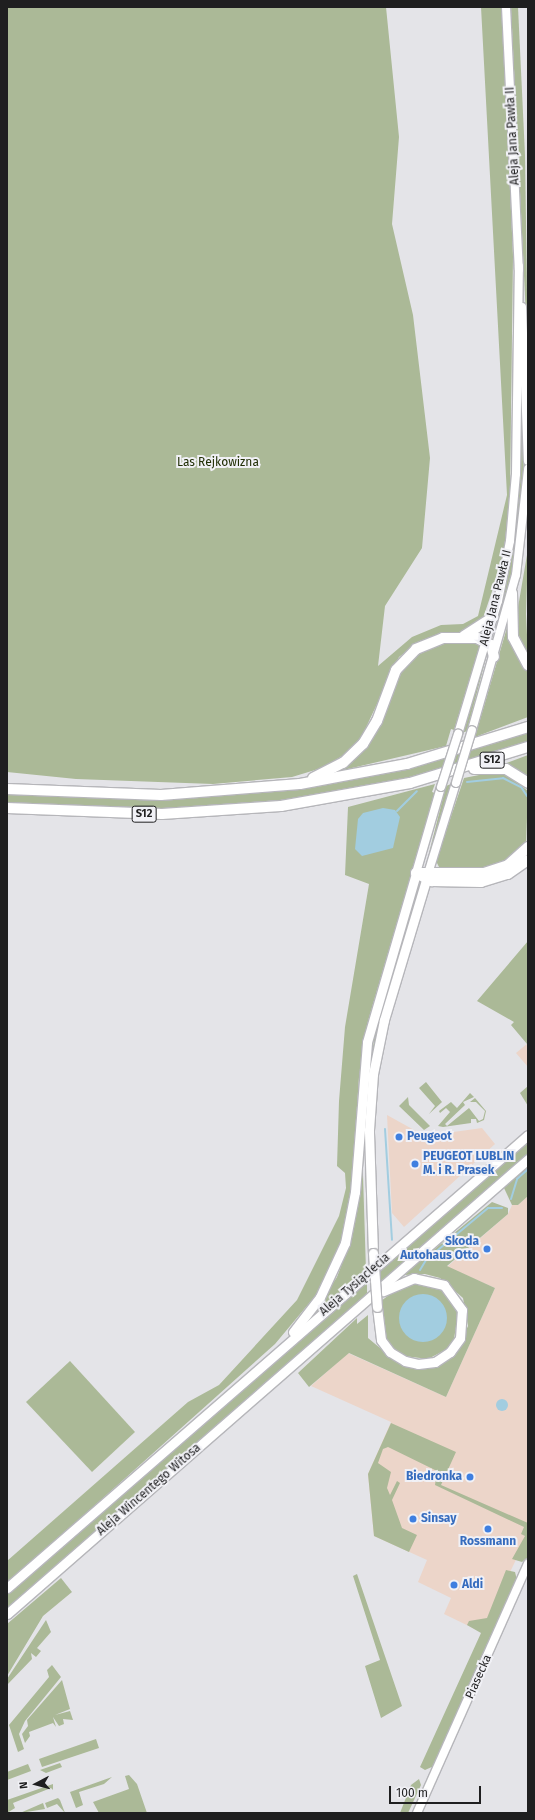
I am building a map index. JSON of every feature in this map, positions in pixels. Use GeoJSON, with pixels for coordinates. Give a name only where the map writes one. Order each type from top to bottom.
{"type":"FeatureCollection","features":[{"type":"Feature","properties":{"kind":"highway"},"geometry":{"type":"LineString","coordinates":[[512,593],[513,637],[528,665]]}},
{"type":"Feature","properties":{"kind":"highway"},"geometry":{"type":"LineString","coordinates":[[462,637],[493,617]]}},
{"type":"Feature","properties":{"kind":"highway"},"geometry":{"type":"LineString","coordinates":[[300,784],[338,766],[359,749],[377,721],[396,670],[410,654],[434,640],[462,637],[486,641],[492,647],[494,657]]}},
{"type":"Feature","properties":{"kind":"highway","name":"S12"},"geometry":{"type":"LineString","coordinates":[[7,789],[161,795],[300,784],[407,764],[528,727]]}},
{"type":"Feature","properties":{"kind":"highway","name":"S12"},"geometry":{"type":"LineString","coordinates":[[7,808],[113,814],[242,810],[351,796],[456,770],[528,747]]}},
{"type":"Feature","properties":{"kind":"highway"},"geometry":{"type":"LineString","coordinates":[[456,770],[502,768],[528,783]]}},
{"type":"Feature","properties":{"kind":"highway"},"geometry":{"type":"LineString","coordinates":[[428,876],[474,875],[492,871],[514,861],[528,847]]}},
{"type":"Feature","properties":{"kind":"highway"},"geometry":{"type":"LineString","coordinates":[[416,873],[428,876],[490,880],[508,874],[528,860]]}},
{"type":"Feature","properties":{"kind":"main road"},"geometry":{"type":"LineString","coordinates":[[272,1355],[313,1308],[345,1243],[355,1192],[367,1042],[416,873]]}},
{"type":"Feature","properties":{"kind":"main road"},"geometry":{"type":"LineString","coordinates":[[363,1304],[407,1280],[420,1278],[438,1282],[450,1289],[461,1306],[463,1320],[460,1338],[450,1352],[435,1362],[418,1364],[405,1361],[390,1352],[381,1340],[377,1308],[373,1254],[369,1130],[373,1074],[384,1020],[428,876]]}},
{"type":"Feature","properties":{"kind":"main road","name":"Aleja Tysiąclecia"},"geometry":{"type":"LineString","coordinates":[[272,1355],[528,1135]]}},
{"type":"Feature","properties":{"kind":"main road","name":"Aleja Tysiąclecia"},"geometry":{"type":"LineString","coordinates":[[292,1366],[528,1160]]}},
{"type":"Feature","properties":{"kind":"main road","name":"Aleja Wincentego Witosa"},"geometry":{"type":"LineString","coordinates":[[7,1588],[272,1355]]}},
{"type":"Feature","properties":{"kind":"main road","name":"Aleja Wincentego Witosa"},"geometry":{"type":"LineString","coordinates":[[7,1614],[292,1366]]}},
{"type":"Feature","properties":{"kind":"street","name":"Aleja Jana Pawła II"},"geometry":{"type":"LineString","coordinates":[[506,7],[528,461]]}},
{"type":"Feature","properties":{"kind":"street","name":"Aleja Jana Pawła II"},"geometry":{"type":"LineString","coordinates":[[416,873],[486,641],[507,562],[514,506],[519,266]]}},
{"type":"Feature","properties":{"kind":"street","name":"Aleja Jana Pawła II"},"geometry":{"type":"LineString","coordinates":[[428,876],[512,593],[523,533],[528,469]]}},
{"type":"Feature","properties":{"kind":"street","name":"Piasecka"},"geometry":{"type":"LineString","coordinates":[[417,1813],[528,1564]]}},
{"type":"Feature","properties":{"kind":"shaded area"},"geometry":{"type":"Polygon","coordinates":[[[528,1043],[528,1067],[516,1053],[528,1043]]]}},
{"type":"Feature","properties":{"kind":"shaded area"},"geometry":{"type":"Polygon","coordinates":[[[387,1115],[425,1136],[482,1128],[495,1144],[404,1227],[392,1213],[387,1115]]]}},
{"type":"Feature","properties":{"kind":"shaded area"},"geometry":{"type":"Polygon","coordinates":[[[528,1196],[528,1535],[481,1632],[444,1614],[451,1598],[418,1582],[427,1560],[374,1536],[368,1474],[391,1422],[311,1386],[348,1353],[446,1397],[495,1288],[447,1267],[508,1214],[512,1205],[518,1205],[528,1196]]]}},
{"type":"Feature","properties":{"kind":"green space","name":"Las Rejkowizna"},"geometry":{"type":"Polygon","coordinates":[[[7,7],[386,7],[399,137],[392,224],[413,315],[430,458],[422,548],[385,606],[378,666],[412,637],[441,625],[463,624],[478,616],[507,495],[481,7],[502,7],[513,256],[510,495],[503,559],[483,618],[463,633],[443,633],[420,641],[399,657],[362,736],[351,750],[325,767],[292,777],[213,784],[76,779],[7,772],[7,7]]]}},
{"type":"Feature","properties":{"kind":"green space"},"geometry":{"type":"Polygon","coordinates":[[[511,7],[518,7],[525,155],[528,358],[511,7]]]}},
{"type":"Feature","properties":{"kind":"green space"},"geometry":{"type":"Polygon","coordinates":[[[519,353],[524,472],[513,577],[495,635],[518,508],[519,353]]]}},
{"type":"Feature","properties":{"kind":"green space"},"geometry":{"type":"Polygon","coordinates":[[[528,549],[526,614],[528,656],[520,641],[516,619],[528,549]]]}},
{"type":"Feature","properties":{"kind":"green space"},"geometry":{"type":"Polygon","coordinates":[[[508,624],[512,647],[528,671],[528,717],[475,737],[508,624]]]}},
{"type":"Feature","properties":{"kind":"green space"},"geometry":{"type":"Polygon","coordinates":[[[442,642],[478,642],[480,645],[454,730],[451,729],[446,746],[339,771],[357,756],[399,672],[413,656],[442,642]]]}},
{"type":"Feature","properties":{"kind":"green space"},"geometry":{"type":"Polygon","coordinates":[[[487,654],[467,731],[462,733],[485,656],[487,654]]]}},
{"type":"Feature","properties":{"kind":"green space"},"geometry":{"type":"Polygon","coordinates":[[[528,730],[528,742],[484,758],[370,787],[306,798],[162,809],[7,803],[7,793],[162,798],[305,787],[408,767],[528,730]]]}},
{"type":"Feature","properties":{"kind":"green space"},"geometry":{"type":"Polygon","coordinates":[[[528,755],[528,776],[504,764],[528,755]]]}},
{"type":"Feature","properties":{"kind":"green space"},"geometry":{"type":"Polygon","coordinates":[[[489,773],[507,775],[528,791],[526,845],[514,857],[496,865],[473,870],[439,867],[436,861],[464,778],[489,773]]]}},
{"type":"Feature","properties":{"kind":"green space"},"geometry":{"type":"Polygon","coordinates":[[[435,784],[432,792],[435,793],[368,1021],[359,1077],[351,1193],[341,1244],[321,1289],[275,1344],[7,1584],[7,1561],[188,1402],[219,1385],[297,1300],[339,1216],[346,1188],[345,1173],[337,1166],[339,1101],[345,1027],[369,884],[345,875],[348,807],[435,784]]]}},
{"type":"Feature","properties":{"kind":"green space"},"geometry":{"type":"Polygon","coordinates":[[[451,784],[427,864],[426,865],[446,786],[451,784]]]}},
{"type":"Feature","properties":{"kind":"green space"},"geometry":{"type":"Polygon","coordinates":[[[418,885],[420,888],[366,1092],[377,1021],[418,885]]]}},
{"type":"Feature","properties":{"kind":"green space"},"geometry":{"type":"Polygon","coordinates":[[[528,941],[527,1044],[511,1025],[514,1022],[477,1001],[528,941]]]}},
{"type":"Feature","properties":{"kind":"green space"},"geometry":{"type":"Polygon","coordinates":[[[426,1082],[442,1102],[429,1114],[435,1106],[419,1088],[426,1082]]]}},
{"type":"Feature","properties":{"kind":"green space"},"geometry":{"type":"Polygon","coordinates":[[[528,1086],[528,1106],[520,1093],[528,1086]]]}},
{"type":"Feature","properties":{"kind":"green space"},"geometry":{"type":"Polygon","coordinates":[[[470,1093],[474,1097],[463,1102],[465,1105],[445,1124],[447,1126],[469,1108],[479,1121],[483,1119],[485,1111],[476,1102],[470,1102],[475,1098],[486,1111],[484,1120],[477,1123],[476,1119],[471,1119],[471,1123],[443,1127],[438,1126],[450,1112],[446,1108],[440,1113],[439,1111],[451,1102],[457,1108],[470,1093]]]}},
{"type":"Feature","properties":{"kind":"green space"},"geometry":{"type":"Polygon","coordinates":[[[408,1097],[409,1105],[430,1126],[424,1130],[399,1106],[408,1097]]]}},
{"type":"Feature","properties":{"kind":"green space"},"geometry":{"type":"Polygon","coordinates":[[[528,1139],[528,1155],[380,1283],[380,1268],[528,1139]]]}},
{"type":"Feature","properties":{"kind":"green space"},"geometry":{"type":"Polygon","coordinates":[[[362,1143],[366,1271],[311,1317],[337,1277],[351,1240],[358,1207],[362,1143]]]}},
{"type":"Feature","properties":{"kind":"green space"},"geometry":{"type":"Polygon","coordinates":[[[528,1166],[528,1196],[518,1205],[512,1205],[504,1188],[528,1166]]]}},
{"type":"Feature","properties":{"kind":"green space"},"geometry":{"type":"Polygon","coordinates":[[[492,1202],[508,1208],[508,1214],[447,1266],[495,1288],[446,1397],[349,1353],[309,1387],[298,1373],[357,1318],[357,1324],[368,1315],[368,1338],[398,1363],[416,1369],[429,1368],[455,1355],[468,1326],[463,1298],[440,1278],[425,1274],[403,1275],[492,1202]]]}},
{"type":"Feature","properties":{"kind":"green space"},"geometry":{"type":"Polygon","coordinates":[[[367,1281],[367,1294],[7,1610],[7,1593],[367,1281]]]}},
{"type":"Feature","properties":{"kind":"green space"},"geometry":{"type":"Polygon","coordinates":[[[414,1282],[443,1290],[458,1314],[454,1339],[447,1349],[428,1359],[404,1356],[393,1349],[383,1332],[381,1301],[397,1289],[414,1282]]]}},
{"type":"Feature","properties":{"kind":"green space"},"geometry":{"type":"Polygon","coordinates":[[[70,1361],[135,1432],[92,1472],[26,1402],[70,1361]]]}},
{"type":"Feature","properties":{"kind":"green space"},"geometry":{"type":"Polygon","coordinates":[[[391,1423],[456,1452],[441,1485],[528,1523],[528,1557],[522,1562],[512,1559],[525,1536],[521,1534],[524,1527],[435,1485],[437,1471],[388,1447],[383,1449],[378,1463],[391,1472],[387,1488],[390,1495],[397,1481],[400,1483],[392,1500],[402,1528],[417,1535],[409,1552],[374,1536],[368,1474],[391,1423]]]}},
{"type":"Feature","properties":{"kind":"green space"},"geometry":{"type":"Polygon","coordinates":[[[506,1570],[515,1572],[517,1580],[434,1766],[425,1770],[420,1767],[481,1633],[467,1625],[469,1621],[487,1618],[506,1570]]]}},
{"type":"Feature","properties":{"kind":"green space"},"geometry":{"type":"Polygon","coordinates":[[[357,1574],[402,1706],[381,1718],[365,1666],[380,1660],[353,1576],[357,1574]]]}},
{"type":"Feature","properties":{"kind":"green space"},"geometry":{"type":"Polygon","coordinates":[[[61,1578],[72,1592],[43,1616],[7,1676],[7,1624],[61,1578]]]}},
{"type":"Feature","properties":{"kind":"green space"},"geometry":{"type":"Polygon","coordinates":[[[46,1620],[51,1632],[37,1648],[41,1651],[36,1657],[31,1653],[32,1659],[7,1685],[7,1679],[46,1620]]]}},
{"type":"Feature","properties":{"kind":"green space"},"geometry":{"type":"Polygon","coordinates":[[[52,1665],[61,1677],[25,1721],[19,1734],[24,1749],[18,1752],[9,1725],[49,1677],[47,1670],[52,1665]]]}},
{"type":"Feature","properties":{"kind":"green space"},"geometry":{"type":"Polygon","coordinates":[[[62,1680],[70,1709],[55,1715],[70,1711],[73,1720],[63,1719],[64,1724],[59,1726],[53,1717],[56,1727],[53,1723],[29,1732],[30,1736],[25,1743],[22,1734],[28,1726],[27,1720],[62,1680]]]}},
{"type":"Feature","properties":{"kind":"green space"},"geometry":{"type":"Polygon","coordinates":[[[96,1739],[99,1748],[42,1767],[39,1759],[96,1739]]]}},
{"type":"Feature","properties":{"kind":"green space"},"geometry":{"type":"Polygon","coordinates":[[[60,1763],[62,1767],[46,1773],[40,1770],[60,1763]]]}},
{"type":"Feature","properties":{"kind":"green space"},"geometry":{"type":"Polygon","coordinates":[[[28,1764],[31,1771],[7,1780],[7,1772],[28,1764]]]}},
{"type":"Feature","properties":{"kind":"green space"},"geometry":{"type":"Polygon","coordinates":[[[129,1775],[137,1784],[147,1813],[99,1813],[93,1802],[129,1789],[125,1776],[129,1775]]]}},
{"type":"Feature","properties":{"kind":"green space"},"geometry":{"type":"Polygon","coordinates":[[[112,1777],[104,1784],[79,1792],[83,1805],[76,1808],[70,1792],[112,1777]]]}},
{"type":"Feature","properties":{"kind":"green space"},"geometry":{"type":"Polygon","coordinates":[[[419,1779],[421,1785],[408,1813],[400,1813],[411,1785],[419,1779]]]}},
{"type":"Feature","properties":{"kind":"green space"},"geometry":{"type":"Polygon","coordinates":[[[53,1784],[53,1790],[51,1788],[13,1803],[15,1808],[7,1813],[7,1800],[53,1784]]]}},
{"type":"Feature","properties":{"kind":"green space"},"geometry":{"type":"Polygon","coordinates":[[[58,1798],[65,1813],[57,1804],[47,1808],[45,1803],[58,1798]]]}},
{"type":"Feature","properties":{"kind":"green space"},"geometry":{"type":"Polygon","coordinates":[[[43,1803],[45,1809],[20,1813],[43,1803]]]}},
{"type":"Feature","properties":{"kind":"water"},"geometry":{"type":"Polygon","coordinates":[[[383,808],[395,810],[400,817],[393,848],[362,856],[355,849],[358,819],[363,813],[383,808]]]}},
{"type":"Feature","properties":{"kind":"water"},"geometry":{"type":"Polygon","coordinates":[[[423,1294],[432,1296],[440,1301],[445,1309],[447,1318],[445,1327],[440,1335],[432,1340],[423,1342],[414,1340],[406,1335],[401,1327],[399,1318],[401,1309],[406,1301],[414,1296],[423,1294]]]}},
{"type":"Feature","properties":{"kind":"water"},"geometry":{"type":"Polygon","coordinates":[[[500,1399],[504,1399],[508,1405],[504,1411],[500,1411],[496,1407],[496,1403],[500,1399]]]}},
{"type":"Feature","properties":{"kind":"waterway"},"geometry":{"type":"LineString","coordinates":[[467,782],[503,778],[521,787],[527,796]]}},
{"type":"Feature","properties":{"kind":"waterway"},"geometry":{"type":"LineString","coordinates":[[397,811],[417,791]]}},
{"type":"Feature","properties":{"kind":"waterway"},"geometry":{"type":"LineString","coordinates":[[385,1129],[392,1240]]}},
{"type":"Feature","properties":{"kind":"waterway"},"geometry":{"type":"LineString","coordinates":[[511,1199],[517,1179],[528,1169]]}},
{"type":"Feature","properties":{"kind":"waterway"},"geometry":{"type":"LineString","coordinates":[[420,1270],[426,1260],[488,1208],[502,1208]]}},
{"type":"Feature","properties":{"kind":"place","name":"Peugeot"},"geometry":{"type":"Point","coordinates":[399,1137]}},
{"type":"Feature","properties":{"kind":"place","name":"PEUGEOT LUBLIN M. i R. Prasek"},"geometry":{"type":"Point","coordinates":[415,1164]}},
{"type":"Feature","properties":{"kind":"place","name":"Skoda Autohaus Otto"},"geometry":{"type":"Point","coordinates":[487,1249]}},
{"type":"Feature","properties":{"kind":"place","name":"Biedronka"},"geometry":{"type":"Point","coordinates":[470,1477]}},
{"type":"Feature","properties":{"kind":"place","name":"Sinsay"},"geometry":{"type":"Point","coordinates":[413,1519]}},
{"type":"Feature","properties":{"kind":"place","name":"Rossmann"},"geometry":{"type":"Point","coordinates":[488,1529]}},
{"type":"Feature","properties":{"kind":"place","name":"Aldi"},"geometry":{"type":"Point","coordinates":[454,1585]}}]}
